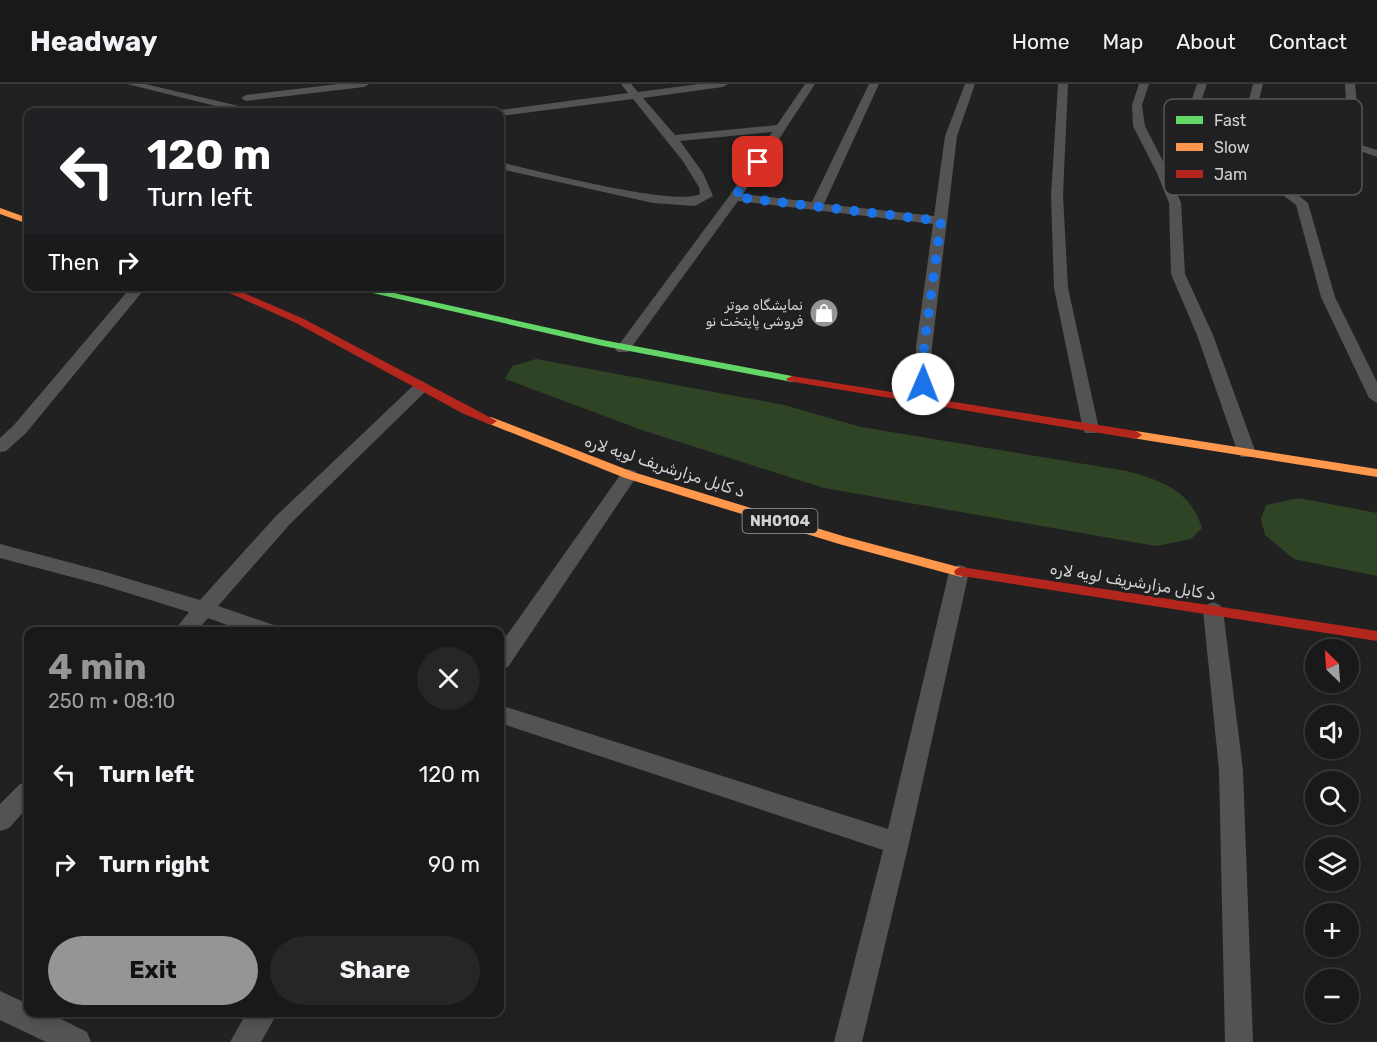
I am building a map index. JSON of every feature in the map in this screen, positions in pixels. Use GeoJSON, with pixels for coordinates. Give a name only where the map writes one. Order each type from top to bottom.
{"type":"FeatureCollection","features":[{"type":"Feature","properties":{"kind":"highway"},"geometry":{"type":"LineString","coordinates":[[0,212],[24,220]]}},
{"type":"Feature","properties":{"kind":"highway","name":"د کابل مزارشریف لویه لاره"},"geometry":{"type":"LineString","coordinates":[[231,291],[300,321],[468,412],[629,475],[844,541],[959,572],[1377,636]]}},
{"type":"Feature","properties":{"kind":"highway"},"geometry":{"type":"LineString","coordinates":[[369,291],[623,349],[923,402],[1377,474]]}},
{"type":"Feature","properties":{"kind":"street"},"geometry":{"type":"LineString","coordinates":[[132,84],[234,108]]}},
{"type":"Feature","properties":{"kind":"street"},"geometry":{"type":"LineString","coordinates":[[244,84],[250,108]]}},
{"type":"Feature","properties":{"kind":"street"},"geometry":{"type":"LineString","coordinates":[[246,98],[364,84]]}},
{"type":"Feature","properties":{"kind":"street"},"geometry":{"type":"LineString","coordinates":[[626,84],[708,190],[707,196],[695,202]]}},
{"type":"Feature","properties":{"kind":"street"},"geometry":{"type":"LineString","coordinates":[[504,112],[723,84]]}},
{"type":"Feature","properties":{"kind":"street"},"geometry":{"type":"LineString","coordinates":[[623,349],[735,197],[810,84]]}},
{"type":"Feature","properties":{"kind":"street"},"geometry":{"type":"LineString","coordinates":[[817,206],[874,84]]}},
{"type":"Feature","properties":{"kind":"street"},"geometry":{"type":"LineString","coordinates":[[923,402],[924,347],[951,136],[970,84]]}},
{"type":"Feature","properties":{"kind":"street"},"geometry":{"type":"LineString","coordinates":[[1064,84],[1058,195],[1061,288],[1090,429]]}},
{"type":"Feature","properties":{"kind":"street"},"geometry":{"type":"LineString","coordinates":[[1144,84],[1137,105],[1139,126],[1164,176]]}},
{"type":"Feature","properties":{"kind":"street"},"geometry":{"type":"LineString","coordinates":[[1197,99],[1202,84]]}},
{"type":"Feature","properties":{"kind":"street"},"geometry":{"type":"LineString","coordinates":[[1254,99],[1258,84]]}},
{"type":"Feature","properties":{"kind":"street"},"geometry":{"type":"LineString","coordinates":[[1350,84],[1351,99]]}},
{"type":"Feature","properties":{"kind":"street"},"geometry":{"type":"LineString","coordinates":[[670,139],[781,128]]}},
{"type":"Feature","properties":{"kind":"street"},"geometry":{"type":"LineString","coordinates":[[1362,149],[1377,154]]}},
{"type":"Feature","properties":{"kind":"street"},"geometry":{"type":"LineString","coordinates":[[504,167],[653,199],[695,202],[724,212]]}},
{"type":"Feature","properties":{"kind":"street"},"geometry":{"type":"LineString","coordinates":[[1172,195],[1175,203],[1178,274],[1205,335],[1247,453]]}},
{"type":"Feature","properties":{"kind":"street"},"geometry":{"type":"LineString","coordinates":[[1291,195],[1302,203],[1328,297],[1377,398]]}},
{"type":"Feature","properties":{"kind":"street"},"geometry":{"type":"LineString","coordinates":[[735,197],[941,221]]}},
{"type":"Feature","properties":{"kind":"street"},"geometry":{"type":"LineString","coordinates":[[0,447],[20,429],[136,291]]}},
{"type":"Feature","properties":{"kind":"street"},"geometry":{"type":"LineString","coordinates":[[188,627],[284,519],[422,386]]}},
{"type":"Feature","properties":{"kind":"street"},"geometry":{"type":"LineString","coordinates":[[504,655],[629,475]]}},
{"type":"Feature","properties":{"kind":"street"},"geometry":{"type":"LineString","coordinates":[[0,551],[92,573],[206,608],[257,627]]}},
{"type":"Feature","properties":{"kind":"street"},"geometry":{"type":"LineString","coordinates":[[849,1042],[959,572]]}},
{"type":"Feature","properties":{"kind":"street"},"geometry":{"type":"LineString","coordinates":[[1213,610],[1231,770],[1239,1042]]}},
{"type":"Feature","properties":{"kind":"street"},"geometry":{"type":"LineString","coordinates":[[504,715],[897,843]]}},
{"type":"Feature","properties":{"kind":"street"},"geometry":{"type":"LineString","coordinates":[[0,820],[24,795]]}},
{"type":"Feature","properties":{"kind":"street"},"geometry":{"type":"LineString","coordinates":[[0,1005],[24,1017]]}},
{"type":"Feature","properties":{"kind":"street"},"geometry":{"type":"LineString","coordinates":[[25,1017],[77,1042]]}},
{"type":"Feature","properties":{"kind":"street"},"geometry":{"type":"LineString","coordinates":[[244,1042],[261,1017]]}},
{"type":"Feature","properties":{"kind":"green space"},"geometry":{"type":"Polygon","coordinates":[[[536,359],[784,405],[861,427],[1127,471],[1174,489],[1190,504],[1202,528],[1191,539],[1156,546],[824,488],[642,430],[505,379],[512,366],[536,359]]]}},
{"type":"Feature","properties":{"kind":"green space"},"geometry":{"type":"Polygon","coordinates":[[[1299,498],[1377,513],[1377,576],[1294,559],[1265,535],[1261,519],[1266,505],[1299,498]]]}},
{"type":"Feature","properties":{"kind":"traffic: fast"},"geometry":{"type":"LineString","coordinates":[[369,291],[603,343],[792,379]]}},
{"type":"Feature","properties":{"kind":"traffic: slow"},"geometry":{"type":"LineString","coordinates":[[0,211],[24,220]]}},
{"type":"Feature","properties":{"kind":"traffic: slow"},"geometry":{"type":"LineString","coordinates":[[491,421],[629,475],[844,541],[961,572]]}},
{"type":"Feature","properties":{"kind":"traffic: slow"},"geometry":{"type":"LineString","coordinates":[[1136,435],[1377,473]]}},
{"type":"Feature","properties":{"kind":"traffic: jam"},"geometry":{"type":"LineString","coordinates":[[231,291],[300,321],[468,412],[491,421]]}},
{"type":"Feature","properties":{"kind":"traffic: jam"},"geometry":{"type":"LineString","coordinates":[[792,379],[1136,435]]}},
{"type":"Feature","properties":{"kind":"traffic: jam"},"geometry":{"type":"LineString","coordinates":[[961,572],[1377,636]]}},
{"type":"Feature","properties":{"kind":"place","name":"نمایشگاه موتر فروشی پایتخت نو"},"geometry":{"type":"Point","coordinates":[824,313]}},
{"type":"Feature","properties":{"kind":"route"},"geometry":{"type":"LineString","coordinates":[[758,162],[735,197],[941,221],[924,347],[923,384]]}}]}
